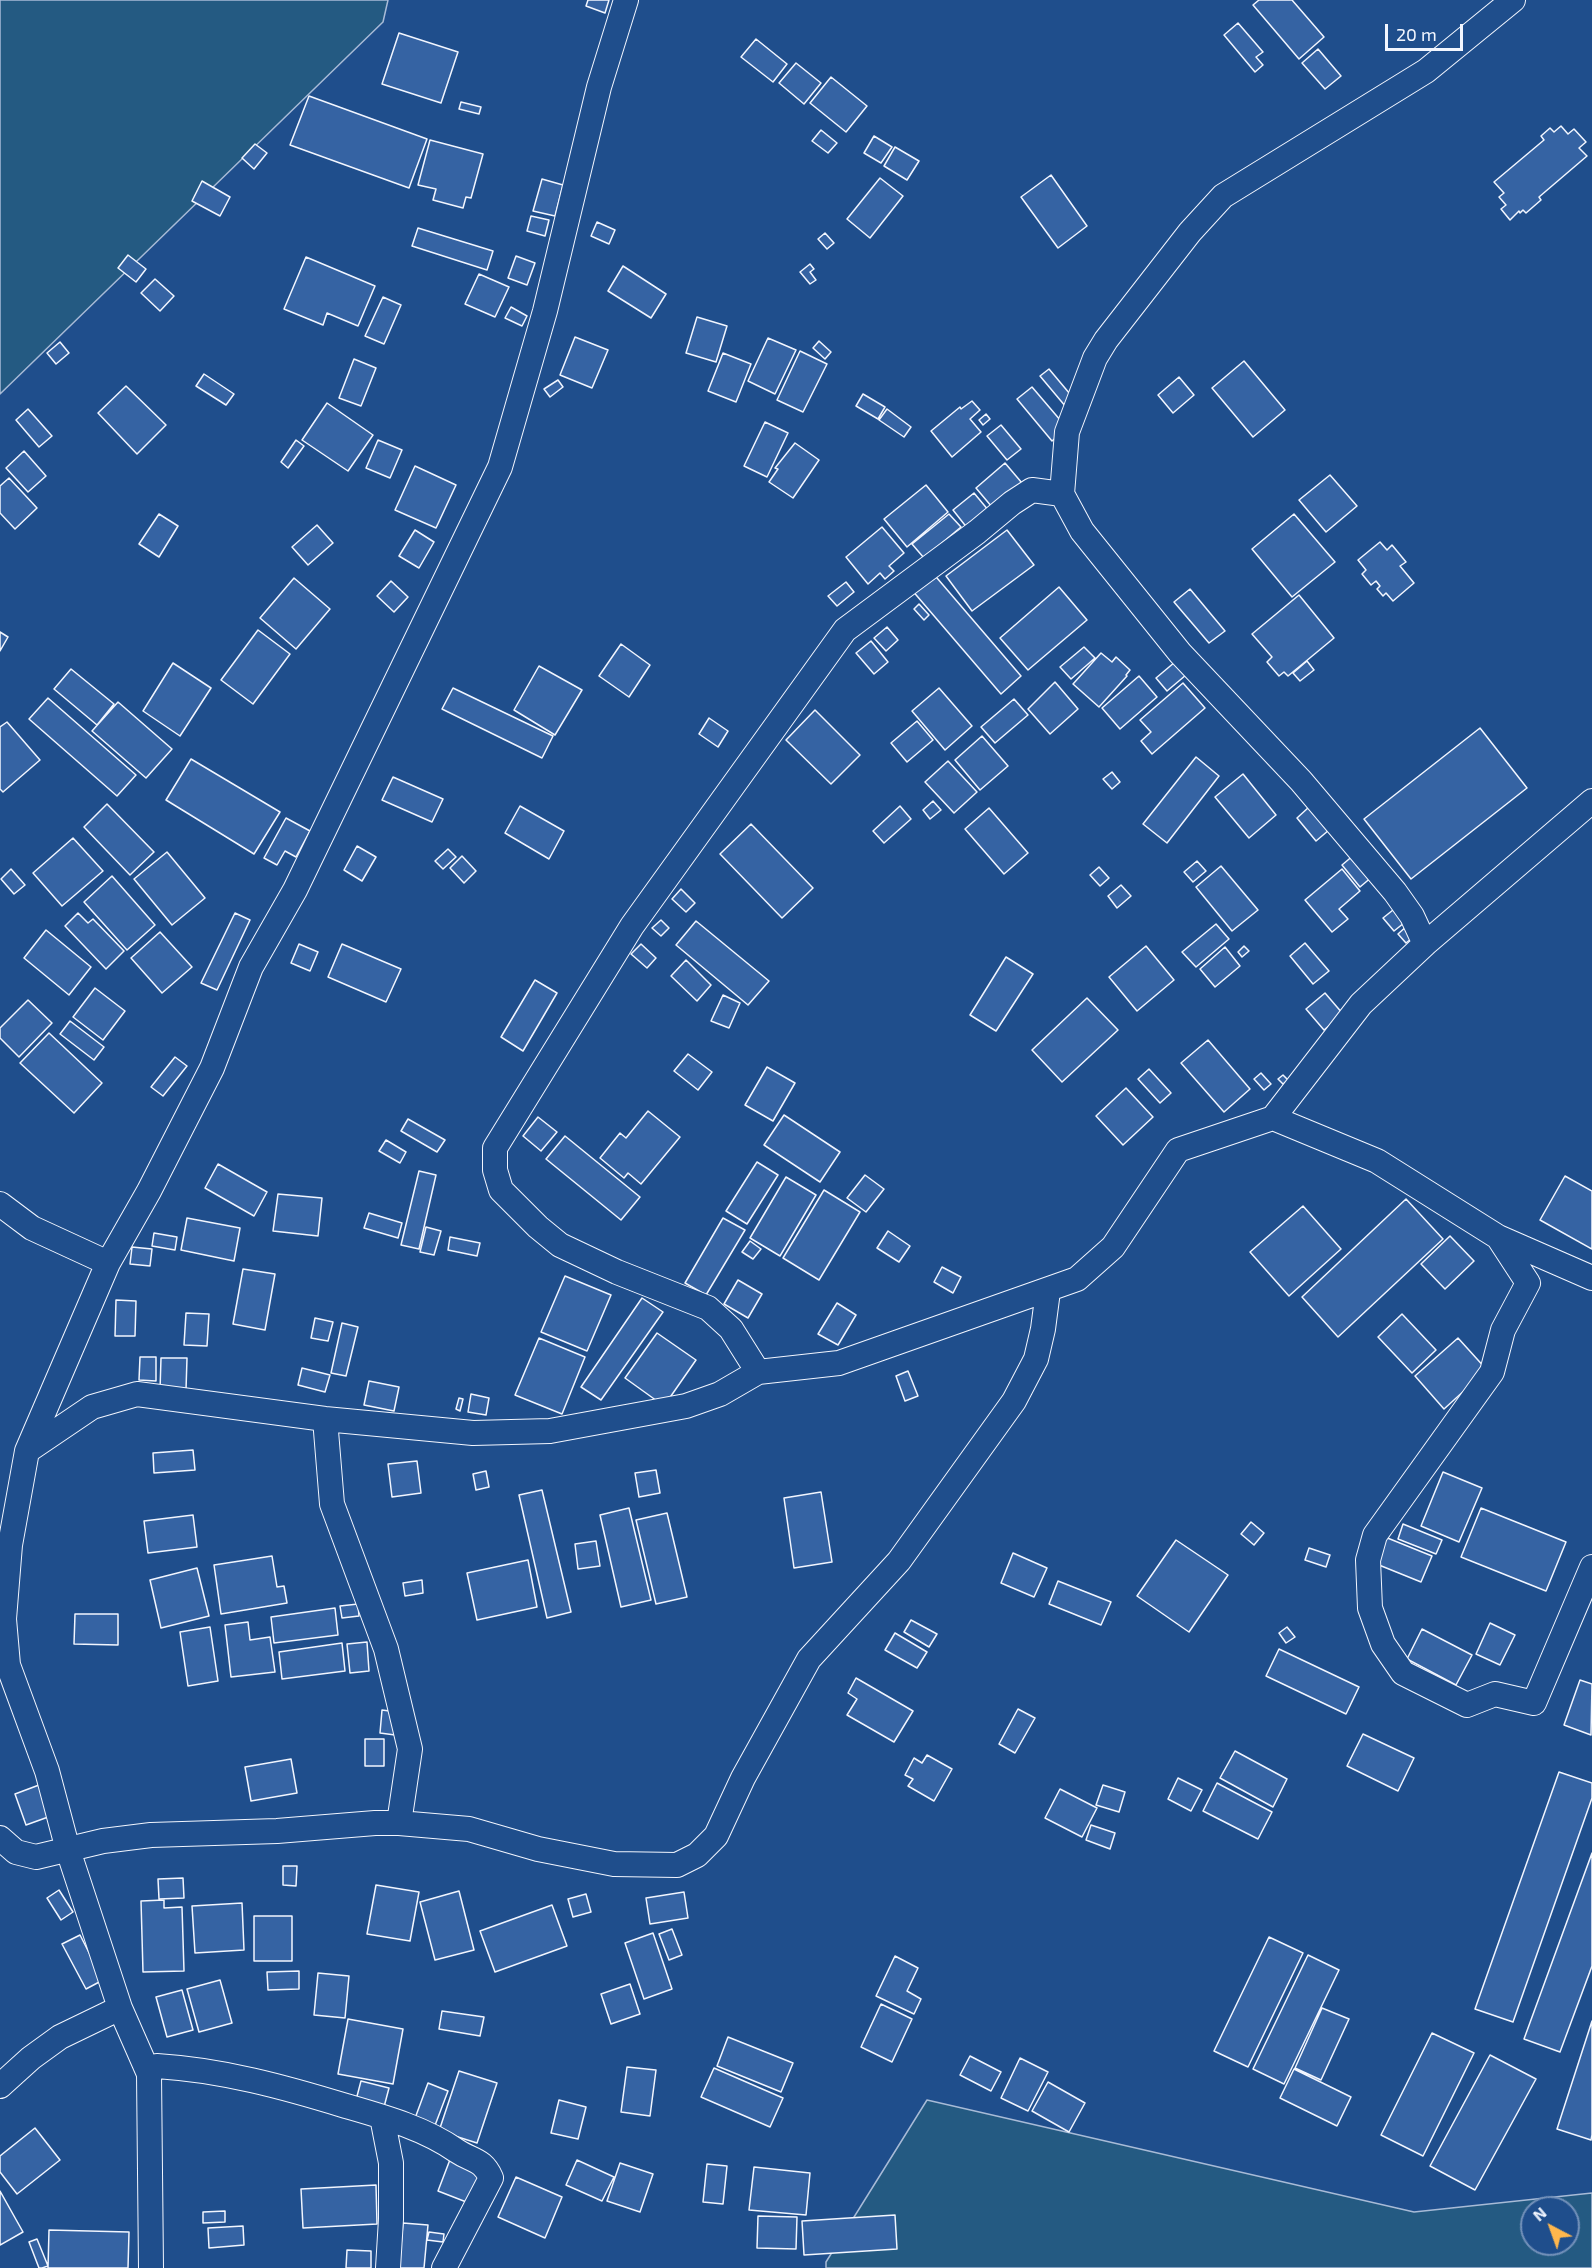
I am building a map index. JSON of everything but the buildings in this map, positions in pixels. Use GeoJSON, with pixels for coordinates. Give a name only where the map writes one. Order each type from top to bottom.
{"type":"FeatureCollection","features":[{"type":"Feature","properties":{"kind":"street"},"geometry":{"type":"LineString","coordinates":[[151,2268],[149,2074],[120,2008],[68,1850],[46,1771],[8,1665],[4,1619],[10,1545],[27,1451],[108,1263],[149,1191],[212,1068],[250,967],[296,890],[500,467],[544,311],[599,87],[626,0]]}},
{"type":"Feature","properties":{"kind":"street"},"geometry":{"type":"LineString","coordinates":[[1425,944],[1412,916],[1395,892],[1301,781],[1180,653],[1082,531],[1062,494],[1067,432],[1095,358],[1106,340],[1190,232],[1224,196],[1426,72],[1513,0]]}},
{"type":"Feature","properties":{"kind":"street"},"geometry":{"type":"LineString","coordinates":[[758,1372],[731,1329],[708,1308],[617,1272],[560,1245],[538,1227],[501,1190],[495,1170],[495,1148],[632,926],[845,630],[1032,490],[1062,494]]}},
{"type":"Feature","properties":{"kind":"street"},"geometry":{"type":"LineString","coordinates":[[27,1451],[92,1407],[137,1394],[325,1419],[472,1433],[550,1431],[686,1406],[720,1394],[758,1372],[838,1363],[1077,1279],[1113,1247],[1178,1150],[1274,1118],[1361,1004],[1425,944],[1592,801]]}},
{"type":"Feature","properties":{"kind":"street"},"geometry":{"type":"LineString","coordinates":[[1274,1118],[1377,1161],[1498,1237],[1592,1278]]}},
{"type":"Feature","properties":{"kind":"street"},"geometry":{"type":"LineString","coordinates":[[0,1204],[32,1228],[108,1263]]}},
{"type":"Feature","properties":{"kind":"street"},"geometry":{"type":"LineString","coordinates":[[1498,1237],[1528,1283],[1503,1330],[1492,1372],[1375,1535],[1368,1560],[1370,1608],[1383,1644],[1404,1673],[1467,1705],[1495,1694],[1534,1703],[1592,1567]]}},
{"type":"Feature","properties":{"kind":"street"},"geometry":{"type":"LineString","coordinates":[[0,1838],[16,1852],[36,1857],[103,1840],[151,1835],[278,1831],[399,1823],[469,1829],[538,1849],[614,1864],[677,1865],[697,1855],[716,1836],[744,1778],[809,1659],[899,1561],[1014,1401],[1036,1359],[1048,1291]]}},
{"type":"Feature","properties":{"kind":"street"},"geometry":{"type":"LineString","coordinates":[[325,1419],[332,1504],[386,1649],[410,1749],[399,1823]]}},
{"type":"Feature","properties":{"kind":"street"},"geometry":{"type":"LineString","coordinates":[[0,2086],[31,2058],[60,2037],[120,2008]]}},
{"type":"Feature","properties":{"kind":"street"},"geometry":{"type":"LineString","coordinates":[[149,2074],[157,2066],[190,2068],[280,2086],[382,2117],[448,2144],[487,2168],[491,2178],[444,2268]]}},
{"type":"Feature","properties":{"kind":"street"},"geometry":{"type":"LineString","coordinates":[[382,2117],[391,2163],[388,2268]]}},
{"type":"Feature","properties":{"kind":"shaded area"},"geometry":{"type":"Polygon","coordinates":[[[0,0],[388,0],[383,22],[0,394],[0,0]]]}},
{"type":"Feature","properties":{"kind":"shaded area"},"geometry":{"type":"Polygon","coordinates":[[[927,2100],[1414,2212],[1520,2201],[1520,2256],[1580,2256],[1580,2196],[1564,2196],[1592,2193],[1592,2268],[826,2268],[826,2262],[927,2100]]]}}]}
